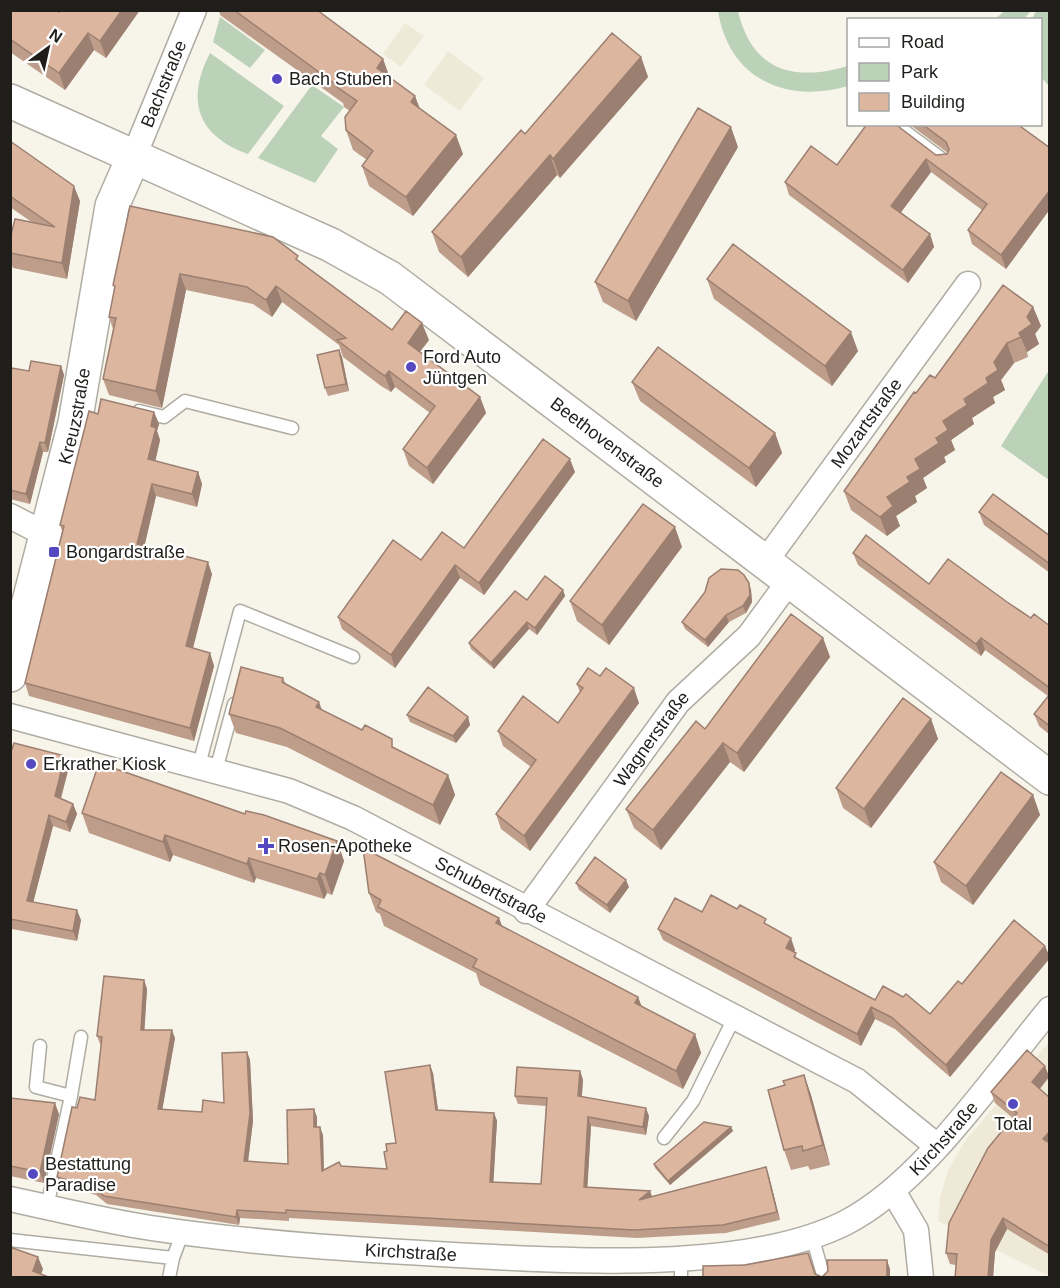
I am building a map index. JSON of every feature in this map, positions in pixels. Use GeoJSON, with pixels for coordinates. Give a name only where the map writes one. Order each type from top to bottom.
{"type":"FeatureCollection","features":[{"type":"Feature","properties":{"kind":"main road","name":"Beethovenstraße"},"geometry":{"type":"LineString","coordinates":[[10,101],[331,245],[390,278],[1050,778]]}},
{"type":"Feature","properties":{"kind":"main road","name":"Kreuzstraße"},"geometry":{"type":"LineString","coordinates":[[10,675],[85,398],[112,206],[134,156]]}},
{"type":"Feature","properties":{"kind":"street","name":"Bachstraße"},"geometry":{"type":"LineString","coordinates":[[134,156],[194,10]]}},
{"type":"Feature","properties":{"kind":"street","name":"Mozartstraße"},"geometry":{"type":"LineString","coordinates":[[778,572],[968,284]]}},
{"type":"Feature","properties":{"kind":"street"},"geometry":{"type":"LineString","coordinates":[[10,516],[50,526]]}},
{"type":"Feature","properties":{"kind":"street","name":"Wagnerstraße"},"geometry":{"type":"LineString","coordinates":[[526,911],[678,702],[748,636],[778,572]]}},
{"type":"Feature","properties":{"kind":"street","name":"Schubertstraße"},"geometry":{"type":"LineString","coordinates":[[10,716],[208,767],[289,791],[353,818],[526,911],[857,1081],[937,1146]]}},
{"type":"Feature","properties":{"kind":"street","name":"Kirchstraße"},"geometry":{"type":"LineString","coordinates":[[10,1199],[177,1231],[328,1249],[681,1268],[812,1236],[844,1223],[893,1191],[937,1146],[1050,1009]]}},
{"type":"Feature","properties":{"kind":"street"},"geometry":{"type":"LineString","coordinates":[[893,1191],[916,1230],[921,1278]]}},
{"type":"Feature","properties":{"kind":"lane"},"geometry":{"type":"LineString","coordinates":[[898,126],[946,162]]}},
{"type":"Feature","properties":{"kind":"lane"},"geometry":{"type":"LineString","coordinates":[[122,407],[164,417],[185,401],[292,428]]}},
{"type":"Feature","properties":{"kind":"lane"},"geometry":{"type":"LineString","coordinates":[[208,767],[240,611],[353,657]]}},
{"type":"Feature","properties":{"kind":"lane"},"geometry":{"type":"LineString","coordinates":[[208,767],[237,695]]}},
{"type":"Feature","properties":{"kind":"lane"},"geometry":{"type":"LineString","coordinates":[[664,1138],[693,1101],[734,1018]]}},
{"type":"Feature","properties":{"kind":"lane"},"geometry":{"type":"LineString","coordinates":[[47,1207],[81,1037]]}},
{"type":"Feature","properties":{"kind":"lane"},"geometry":{"type":"LineString","coordinates":[[40,1046],[36,1087],[71,1096]]}},
{"type":"Feature","properties":{"kind":"lane"},"geometry":{"type":"LineString","coordinates":[[169,1278],[179,1242],[177,1231]]}},
{"type":"Feature","properties":{"kind":"lane"},"geometry":{"type":"LineString","coordinates":[[812,1236],[824,1278]]}},
{"type":"Feature","properties":{"kind":"lane"},"geometry":{"type":"LineString","coordinates":[[10,1240],[173,1258]]}},
{"type":"Feature","properties":{"kind":"shaded area"},"geometry":{"type":"Polygon","coordinates":[[[405,23],[424,36],[401,67],[383,54],[405,23]]]}},
{"type":"Feature","properties":{"kind":"shaded area"},"geometry":{"type":"Polygon","coordinates":[[[448,51],[484,78],[460,111],[424,85],[448,51]]]}},
{"type":"Feature","properties":{"kind":"shaded area"},"geometry":{"type":"Polygon","coordinates":[[[1049,1042],[1049,1276],[938,1221],[940,1198],[948,1170],[965,1141],[1049,1042]]]}},
{"type":"Feature","properties":{"kind":"green space"},"geometry":{"type":"Polygon","coordinates":[[[1006,10],[1031,10],[1025,18],[996,18],[1006,10]]]}},
{"type":"Feature","properties":{"kind":"green space"},"geometry":{"type":"Polygon","coordinates":[[[718,11],[738,11],[754,47],[765,59],[778,67],[810,73],[847,66],[847,86],[825,91],[803,91],[783,88],[764,81],[734,54],[724,34],[718,11]]]}},
{"type":"Feature","properties":{"kind":"green space"},"geometry":{"type":"Polygon","coordinates":[[[1036,11],[1049,11],[1049,86],[1042,78],[1042,18],[1032,18],[1036,11]]]}},
{"type":"Feature","properties":{"kind":"green space"},"geometry":{"type":"Polygon","coordinates":[[[220,17],[265,50],[250,68],[213,42],[220,17]]]}},
{"type":"Feature","properties":{"kind":"green space"},"geometry":{"type":"Polygon","coordinates":[[[210,53],[284,106],[248,154],[217,137],[207,127],[201,115],[198,86],[210,53]]]}},
{"type":"Feature","properties":{"kind":"green space"},"geometry":{"type":"Polygon","coordinates":[[[312,85],[344,107],[321,136],[338,149],[315,183],[258,158],[312,85]]]}},
{"type":"Feature","properties":{"kind":"green space"},"geometry":{"type":"Polygon","coordinates":[[[1049,370],[1049,480],[1001,446],[1049,370]]]}},
{"type":"Feature","properties":{"kind":"building"},"geometry":{"type":"Polygon","coordinates":[[[10,10],[57,10],[59,12],[60,10],[122,10],[100,41],[88,33],[59,73],[10,39],[10,10]]]}},
{"type":"Feature","properties":{"kind":"building"},"geometry":{"type":"Polygon","coordinates":[[[234,10],[317,10],[383,59],[377,68],[415,96],[411,102],[456,135],[406,197],[362,166],[373,151],[346,130],[345,117],[357,101],[234,10]]]}},
{"type":"Feature","properties":{"kind":"building"},"geometry":{"type":"Polygon","coordinates":[[[612,33],[641,57],[553,159],[550,155],[461,257],[432,232],[521,130],[525,134],[612,33]]]}},
{"type":"Feature","properties":{"kind":"building"},"geometry":{"type":"Polygon","coordinates":[[[698,108],[731,127],[628,301],[595,282],[698,108]]]}},
{"type":"Feature","properties":{"kind":"building"},"geometry":{"type":"Polygon","coordinates":[[[866,126],[898,126],[936,155],[947,154],[949,149],[946,142],[925,126],[1020,126],[1050,148],[1050,190],[1001,255],[968,230],[987,204],[926,159],[891,206],[930,234],[903,270],[785,182],[811,146],[837,165],[866,126]]]}},
{"type":"Feature","properties":{"kind":"building"},"geometry":{"type":"Polygon","coordinates":[[[10,141],[74,186],[62,263],[10,253],[10,239],[15,219],[55,227],[10,196],[10,141]]]}},
{"type":"Feature","properties":{"kind":"building"},"geometry":{"type":"Polygon","coordinates":[[[130,206],[273,237],[298,256],[296,259],[392,330],[406,311],[422,323],[408,343],[480,397],[427,468],[403,449],[435,406],[389,371],[385,376],[375,369],[337,340],[346,338],[276,286],[266,300],[247,287],[180,274],[156,391],[103,379],[116,318],[109,317],[115,286],[113,285],[130,206]]]}},
{"type":"Feature","properties":{"kind":"building"},"geometry":{"type":"Polygon","coordinates":[[[733,244],[851,332],[825,366],[707,279],[733,244]]]}},
{"type":"Feature","properties":{"kind":"building"},"geometry":{"type":"Polygon","coordinates":[[[1003,285],[1033,307],[1027,317],[1032,324],[1019,333],[1021,337],[1007,343],[994,362],[998,370],[986,378],[988,383],[964,399],[967,405],[943,421],[948,430],[936,438],[939,443],[915,459],[920,469],[907,477],[910,482],[887,497],[893,506],[880,517],[844,491],[914,392],[916,393],[930,375],[935,378],[1003,285]]]}},
{"type":"Feature","properties":{"kind":"building"},"geometry":{"type":"Polygon","coordinates":[[[658,347],[775,433],[749,468],[632,382],[658,347]]]}},
{"type":"Feature","properties":{"kind":"building"},"geometry":{"type":"Polygon","coordinates":[[[339,350],[346,384],[325,388],[317,355],[339,350]]]}},
{"type":"Feature","properties":{"kind":"building"},"geometry":{"type":"Polygon","coordinates":[[[31,361],[61,366],[45,443],[40,442],[26,494],[10,490],[10,375],[12,368],[29,371],[31,361]]]}},
{"type":"Feature","properties":{"kind":"building"},"geometry":{"type":"Polygon","coordinates":[[[101,399],[154,412],[151,426],[156,428],[148,459],[198,472],[192,494],[152,484],[137,544],[208,562],[186,646],[210,653],[190,728],[25,683],[64,526],[60,525],[89,411],[98,414],[101,399]]]}},
{"type":"Feature","properties":{"kind":"building"},"geometry":{"type":"Polygon","coordinates":[[[543,439],[570,459],[479,583],[455,565],[391,655],[338,617],[393,540],[421,560],[442,532],[464,548],[543,439]]]}},
{"type":"Feature","properties":{"kind":"building"},"geometry":{"type":"Polygon","coordinates":[[[993,494],[1050,536],[1050,564],[979,512],[993,494]]]}},
{"type":"Feature","properties":{"kind":"building"},"geometry":{"type":"Polygon","coordinates":[[[643,504],[675,527],[602,625],[570,601],[643,504]]]}},
{"type":"Feature","properties":{"kind":"building"},"geometry":{"type":"Polygon","coordinates":[[[866,535],[929,584],[948,559],[1031,618],[1034,614],[1050,626],[1050,688],[981,638],[976,644],[853,553],[866,535]]]}},
{"type":"Feature","properties":{"kind":"building"},"geometry":{"type":"Polygon","coordinates":[[[721,569],[738,570],[744,575],[749,583],[750,595],[743,606],[726,615],[705,640],[682,622],[705,592],[709,578],[721,569]]]}},
{"type":"Feature","properties":{"kind":"building"},"geometry":{"type":"Polygon","coordinates":[[[545,576],[563,590],[535,628],[527,622],[491,663],[469,643],[515,591],[527,600],[545,576]]]}},
{"type":"Feature","properties":{"kind":"building"},"geometry":{"type":"Polygon","coordinates":[[[791,614],[823,638],[737,753],[723,743],[653,830],[626,809],[696,721],[705,729],[791,614]]]}},
{"type":"Feature","properties":{"kind":"building"},"geometry":{"type":"Polygon","coordinates":[[[241,667],[283,678],[282,682],[319,702],[316,707],[362,730],[365,725],[392,739],[392,747],[448,775],[433,805],[280,728],[229,714],[241,667]]]}},
{"type":"Feature","properties":{"kind":"building"},"geometry":{"type":"Polygon","coordinates":[[[588,668],[600,676],[606,668],[634,688],[524,836],[496,814],[536,760],[498,731],[523,696],[558,723],[583,688],[577,684],[588,668]]]}},
{"type":"Feature","properties":{"kind":"building"},"geometry":{"type":"Polygon","coordinates":[[[428,687],[468,717],[453,736],[407,715],[428,687]]]}},
{"type":"Feature","properties":{"kind":"building"},"geometry":{"type":"Polygon","coordinates":[[[1050,694],[1050,726],[1034,714],[1050,694]]]}},
{"type":"Feature","properties":{"kind":"building"},"geometry":{"type":"Polygon","coordinates":[[[903,698],[931,719],[864,809],[836,788],[903,698]]]}},
{"type":"Feature","properties":{"kind":"building"},"geometry":{"type":"Polygon","coordinates":[[[14,743],[65,756],[55,796],[73,804],[66,822],[49,815],[27,901],[77,910],[73,931],[10,919],[10,755],[14,743]]]}},
{"type":"Feature","properties":{"kind":"building"},"geometry":{"type":"Polygon","coordinates":[[[99,763],[245,814],[246,811],[264,815],[337,841],[325,875],[320,873],[317,879],[249,858],[247,864],[165,835],[163,842],[82,813],[99,763]]]}},
{"type":"Feature","properties":{"kind":"building"},"geometry":{"type":"Polygon","coordinates":[[[1001,772],[1033,795],[966,886],[934,862],[1001,772]]]}},
{"type":"Feature","properties":{"kind":"building"},"geometry":{"type":"Polygon","coordinates":[[[363,848],[499,918],[496,923],[638,997],[635,1003],[695,1034],[676,1071],[473,967],[477,959],[378,907],[381,900],[369,893],[363,848]]]}},
{"type":"Feature","properties":{"kind":"building"},"geometry":{"type":"Polygon","coordinates":[[[595,857],[626,880],[607,905],[576,883],[595,857]]]}},
{"type":"Feature","properties":{"kind":"building"},"geometry":{"type":"Polygon","coordinates":[[[711,895],[737,909],[740,905],[766,919],[764,923],[791,938],[786,948],[796,953],[794,957],[875,1000],[883,986],[903,997],[906,994],[930,1014],[958,981],[962,984],[1014,920],[1045,946],[946,1065],[891,1017],[871,1007],[857,1034],[658,929],[675,898],[702,912],[711,895]]]}},
{"type":"Feature","properties":{"kind":"building"},"geometry":{"type":"Polygon","coordinates":[[[104,976],[144,980],[141,1030],[172,1030],[158,1109],[202,1112],[203,1100],[224,1103],[222,1053],[247,1052],[250,1113],[244,1161],[288,1164],[287,1110],[314,1109],[314,1127],[320,1127],[322,1171],[339,1162],[341,1166],[387,1169],[384,1152],[387,1151],[386,1144],[396,1143],[385,1072],[430,1065],[436,1110],[494,1113],[490,1182],[541,1184],[547,1098],[515,1096],[517,1067],[580,1071],[578,1096],[646,1108],[643,1127],[588,1117],[584,1187],[650,1191],[639,1200],[766,1167],[777,1212],[723,1225],[634,1230],[286,1210],[286,1213],[237,1210],[236,1217],[104,1196],[93,1187],[57,1177],[72,1107],[77,1108],[80,1097],[95,1100],[102,1037],[97,1036],[104,976]]]}},
{"type":"Feature","properties":{"kind":"building"},"geometry":{"type":"Polygon","coordinates":[[[1027,1050],[1045,1066],[1032,1082],[1050,1098],[1050,1131],[1043,1139],[1050,1143],[1050,1247],[1003,1218],[991,1240],[988,1278],[955,1278],[957,1254],[946,1253],[949,1223],[988,1148],[1017,1113],[991,1092],[1027,1050]]]}},
{"type":"Feature","properties":{"kind":"building"},"geometry":{"type":"Polygon","coordinates":[[[804,1075],[823,1145],[803,1151],[802,1146],[784,1150],[768,1090],[785,1085],[783,1081],[804,1075]]]}},
{"type":"Feature","properties":{"kind":"building"},"geometry":{"type":"Polygon","coordinates":[[[10,1098],[55,1103],[40,1172],[10,1166],[10,1098]]]}},
{"type":"Feature","properties":{"kind":"building"},"geometry":{"type":"Polygon","coordinates":[[[704,1122],[731,1127],[668,1181],[654,1164],[704,1122]]]}},
{"type":"Feature","properties":{"kind":"building"},"geometry":{"type":"Polygon","coordinates":[[[10,1247],[38,1257],[33,1271],[51,1278],[10,1278],[10,1247]]]}},
{"type":"Feature","properties":{"kind":"building"},"geometry":{"type":"Polygon","coordinates":[[[808,1253],[815,1274],[822,1277],[828,1271],[827,1260],[887,1260],[887,1278],[703,1278],[703,1266],[745,1265],[808,1253]]]}},
{"type":"Feature","properties":{"kind":"place","name":"Bach Stuben"},"geometry":{"type":"Point","coordinates":[277,79]}},
{"type":"Feature","properties":{"kind":"place","name":"Ford Auto Jüntgen"},"geometry":{"type":"Point","coordinates":[411,367]}},
{"type":"Feature","properties":{"kind":"place","name":"Bongardstraße"},"geometry":{"type":"Point","coordinates":[54,552]}},
{"type":"Feature","properties":{"kind":"place","name":"Erkrather Kiosk"},"geometry":{"type":"Point","coordinates":[31,764]}},
{"type":"Feature","properties":{"kind":"place","name":"Rosen-Apotheke"},"geometry":{"type":"Point","coordinates":[266,846]}},
{"type":"Feature","properties":{"kind":"place","name":"Total"},"geometry":{"type":"Point","coordinates":[1013,1104]}},
{"type":"Feature","properties":{"kind":"place","name":"Bestattung Paradise"},"geometry":{"type":"Point","coordinates":[33,1174]}}]}
